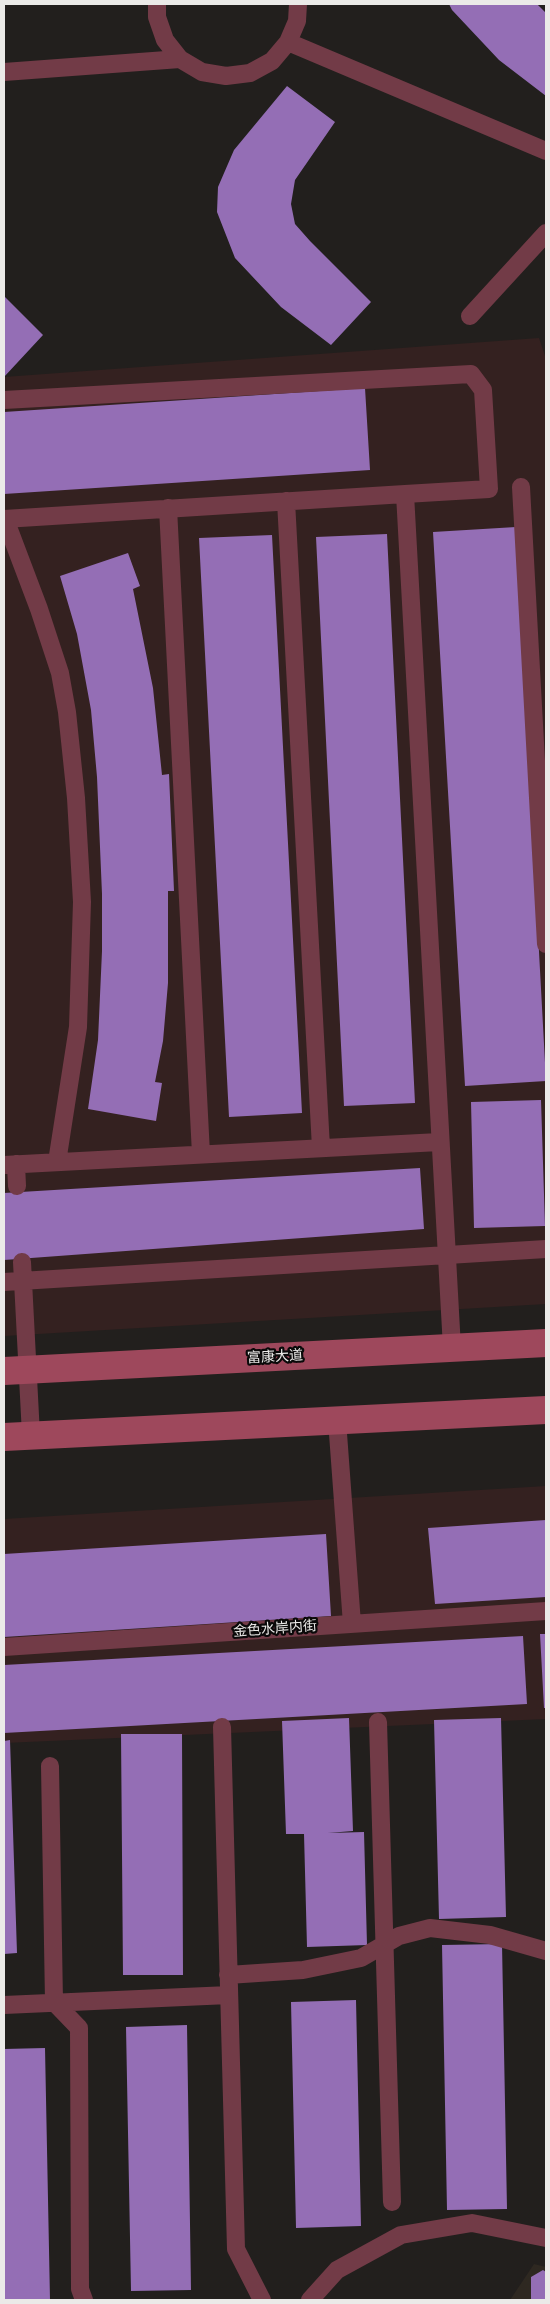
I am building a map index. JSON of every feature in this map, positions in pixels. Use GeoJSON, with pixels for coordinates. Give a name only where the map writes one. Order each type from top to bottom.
{"type":"FeatureCollection","features":[{"type":"Feature","properties":{"kind":"street","name":"富康大道"},"geometry":{"type":"LineString","coordinates":[[16,1370],[546,1343]]}},
{"type":"Feature","properties":{"kind":"street"},"geometry":{"type":"LineString","coordinates":[[4,1436],[546,1410]]}},
{"type":"Feature","properties":{"kind":"lane"},"geometry":{"type":"LineString","coordinates":[[157,4],[157,17],[165,40],[180,59],[202,72],[226,76],[250,73],[272,61],[288,42],[296,21],[298,4]]}},
{"type":"Feature","properties":{"kind":"lane"},"geometry":{"type":"LineString","coordinates":[[288,42],[546,151]]}},
{"type":"Feature","properties":{"kind":"lane"},"geometry":{"type":"LineString","coordinates":[[4,72],[180,59]]}},
{"type":"Feature","properties":{"kind":"lane"},"geometry":{"type":"LineString","coordinates":[[470,316],[546,233]]}},
{"type":"Feature","properties":{"kind":"lane"},"geometry":{"type":"LineString","coordinates":[[4,400],[471,374],[483,390],[489,489],[4,519],[39,609],[60,673],[67,712],[76,798],[82,902],[78,1027],[57,1162]]}},
{"type":"Feature","properties":{"kind":"lane"},"geometry":{"type":"LineString","coordinates":[[521,488],[546,944]]}},
{"type":"Feature","properties":{"kind":"lane"},"geometry":{"type":"LineString","coordinates":[[405,494],[445,1256],[452,1348]]}},
{"type":"Feature","properties":{"kind":"lane"},"geometry":{"type":"LineString","coordinates":[[286,501],[321,1148]]}},
{"type":"Feature","properties":{"kind":"lane"},"geometry":{"type":"LineString","coordinates":[[168,508],[201,1154]]}},
{"type":"Feature","properties":{"kind":"lane"},"geometry":{"type":"LineString","coordinates":[[17,1186],[10,1165],[439,1142]]}},
{"type":"Feature","properties":{"kind":"lane"},"geometry":{"type":"LineString","coordinates":[[4,1282],[546,1249]]}},
{"type":"Feature","properties":{"kind":"lane"},"geometry":{"type":"LineString","coordinates":[[22,1262],[23,1281],[16,1370],[31,1435]]}},
{"type":"Feature","properties":{"kind":"lane"},"geometry":{"type":"LineString","coordinates":[[337,1420],[352,1624]]}},
{"type":"Feature","properties":{"kind":"lane","name":"金色水岸内街"},"geometry":{"type":"LineString","coordinates":[[4,1647],[546,1611]]}},
{"type":"Feature","properties":{"kind":"lane"},"geometry":{"type":"LineString","coordinates":[[378,1722],[392,2202]]}},
{"type":"Feature","properties":{"kind":"lane"},"geometry":{"type":"LineString","coordinates":[[222,1727],[236,2249],[262,2300]]}},
{"type":"Feature","properties":{"kind":"lane"},"geometry":{"type":"LineString","coordinates":[[50,1766],[54,2002],[79,2028],[80,2289],[84,2300]]}},
{"type":"Feature","properties":{"kind":"lane"},"geometry":{"type":"LineString","coordinates":[[228,1975],[313,1968],[361,1958],[399,1936],[430,1928],[490,1935],[546,1951]]}},
{"type":"Feature","properties":{"kind":"lane"},"geometry":{"type":"LineString","coordinates":[[4,2005],[229,1995]]}},
{"type":"Feature","properties":{"kind":"lane"},"geometry":{"type":"LineString","coordinates":[[310,2300],[337,2270],[401,2235],[472,2224],[546,2238]]}},
{"type":"Feature","properties":{"kind":"shaded area"},"geometry":{"type":"Polygon","coordinates":[[[539,338],[546,359],[546,1304],[4,1336],[4,377],[539,338]]]}},
{"type":"Feature","properties":{"kind":"shaded area"},"geometry":{"type":"Polygon","coordinates":[[[546,1486],[546,1719],[4,1743],[4,1519],[546,1486]]]}},
{"type":"Feature","properties":{"kind":"shaded area"},"geometry":{"type":"Polygon","coordinates":[[[534,2264],[546,2267],[546,2300],[510,2300],[534,2264]]]}},
{"type":"Feature","properties":{"kind":"building"},"geometry":{"type":"Polygon","coordinates":[[[449,4],[537,4],[546,13],[546,96],[499,60],[452,10],[449,4]]]}},
{"type":"Feature","properties":{"kind":"building"},"geometry":{"type":"Polygon","coordinates":[[[287,86],[335,122],[295,180],[291,204],[295,224],[371,302],[331,345],[281,307],[235,258],[217,212],[218,187],[234,150],[287,86]]]}},
{"type":"Feature","properties":{"kind":"building"},"geometry":{"type":"Polygon","coordinates":[[[4,296],[43,335],[4,377],[4,296]]]}},
{"type":"Feature","properties":{"kind":"building"},"geometry":{"type":"Polygon","coordinates":[[[365,388],[370,470],[4,494],[4,412],[365,388]]]}},
{"type":"Feature","properties":{"kind":"building"},"geometry":{"type":"Polygon","coordinates":[[[516,527],[546,1081],[465,1086],[433,532],[516,527]]]}},
{"type":"Feature","properties":{"kind":"building"},"geometry":{"type":"Polygon","coordinates":[[[387,534],[415,1103],[344,1106],[316,537],[387,534]]]}},
{"type":"Feature","properties":{"kind":"building"},"geometry":{"type":"Polygon","coordinates":[[[272,535],[302,1113],[229,1117],[199,538],[272,535]]]}},
{"type":"Feature","properties":{"kind":"building"},"geometry":{"type":"Polygon","coordinates":[[[128,553],[140,586],[133,589],[153,688],[162,775],[169,774],[174,891],[168,891],[168,983],[163,1041],[155,1082],[162,1083],[156,1121],[88,1109],[98,1040],[102,951],[102,894],[97,777],[91,710],[77,634],[60,576],[128,553]]]}},
{"type":"Feature","properties":{"kind":"building"},"geometry":{"type":"Polygon","coordinates":[[[541,1100],[545,1226],[474,1228],[471,1102],[541,1100]]]}},
{"type":"Feature","properties":{"kind":"building"},"geometry":{"type":"Polygon","coordinates":[[[420,1168],[424,1229],[4,1260],[4,1193],[420,1168]]]}},
{"type":"Feature","properties":{"kind":"building"},"geometry":{"type":"Polygon","coordinates":[[[546,1520],[546,1597],[435,1604],[428,1528],[546,1520]]]}},
{"type":"Feature","properties":{"kind":"building"},"geometry":{"type":"Polygon","coordinates":[[[326,1534],[331,1616],[4,1637],[4,1554],[326,1534]]]}},
{"type":"Feature","properties":{"kind":"building"},"geometry":{"type":"Polygon","coordinates":[[[540,1634],[546,1634],[546,1708],[544,1708],[540,1634]]]}},
{"type":"Feature","properties":{"kind":"building"},"geometry":{"type":"Polygon","coordinates":[[[523,1636],[527,1704],[4,1733],[4,1665],[523,1636]]]}},
{"type":"Feature","properties":{"kind":"building"},"geometry":{"type":"Polygon","coordinates":[[[349,1718],[353,1831],[328,1833],[364,1832],[367,1945],[307,1947],[304,1834],[286,1834],[282,1721],[349,1718]]]}},
{"type":"Feature","properties":{"kind":"building"},"geometry":{"type":"Polygon","coordinates":[[[501,1718],[506,1917],[439,1919],[434,1720],[501,1718]]]}},
{"type":"Feature","properties":{"kind":"building"},"geometry":{"type":"Polygon","coordinates":[[[121,1734],[182,1734],[183,1975],[123,1975],[121,1734]]]}},
{"type":"Feature","properties":{"kind":"building"},"geometry":{"type":"Polygon","coordinates":[[[10,1740],[17,1953],[4,1954],[4,1741],[10,1740]]]}},
{"type":"Feature","properties":{"kind":"building"},"geometry":{"type":"Polygon","coordinates":[[[502,1944],[507,2209],[447,2210],[442,1945],[502,1944]]]}},
{"type":"Feature","properties":{"kind":"building"},"geometry":{"type":"Polygon","coordinates":[[[356,2000],[361,2226],[296,2228],[291,2002],[356,2000]]]}},
{"type":"Feature","properties":{"kind":"building"},"geometry":{"type":"Polygon","coordinates":[[[187,2025],[191,2290],[131,2291],[126,2027],[187,2025]]]}},
{"type":"Feature","properties":{"kind":"building"},"geometry":{"type":"Polygon","coordinates":[[[45,2048],[50,2300],[4,2300],[4,2049],[45,2048]]]}},
{"type":"Feature","properties":{"kind":"building"},"geometry":{"type":"Polygon","coordinates":[[[543,2270],[546,2272],[546,2300],[531,2300],[531,2277],[543,2270]]]}}]}
